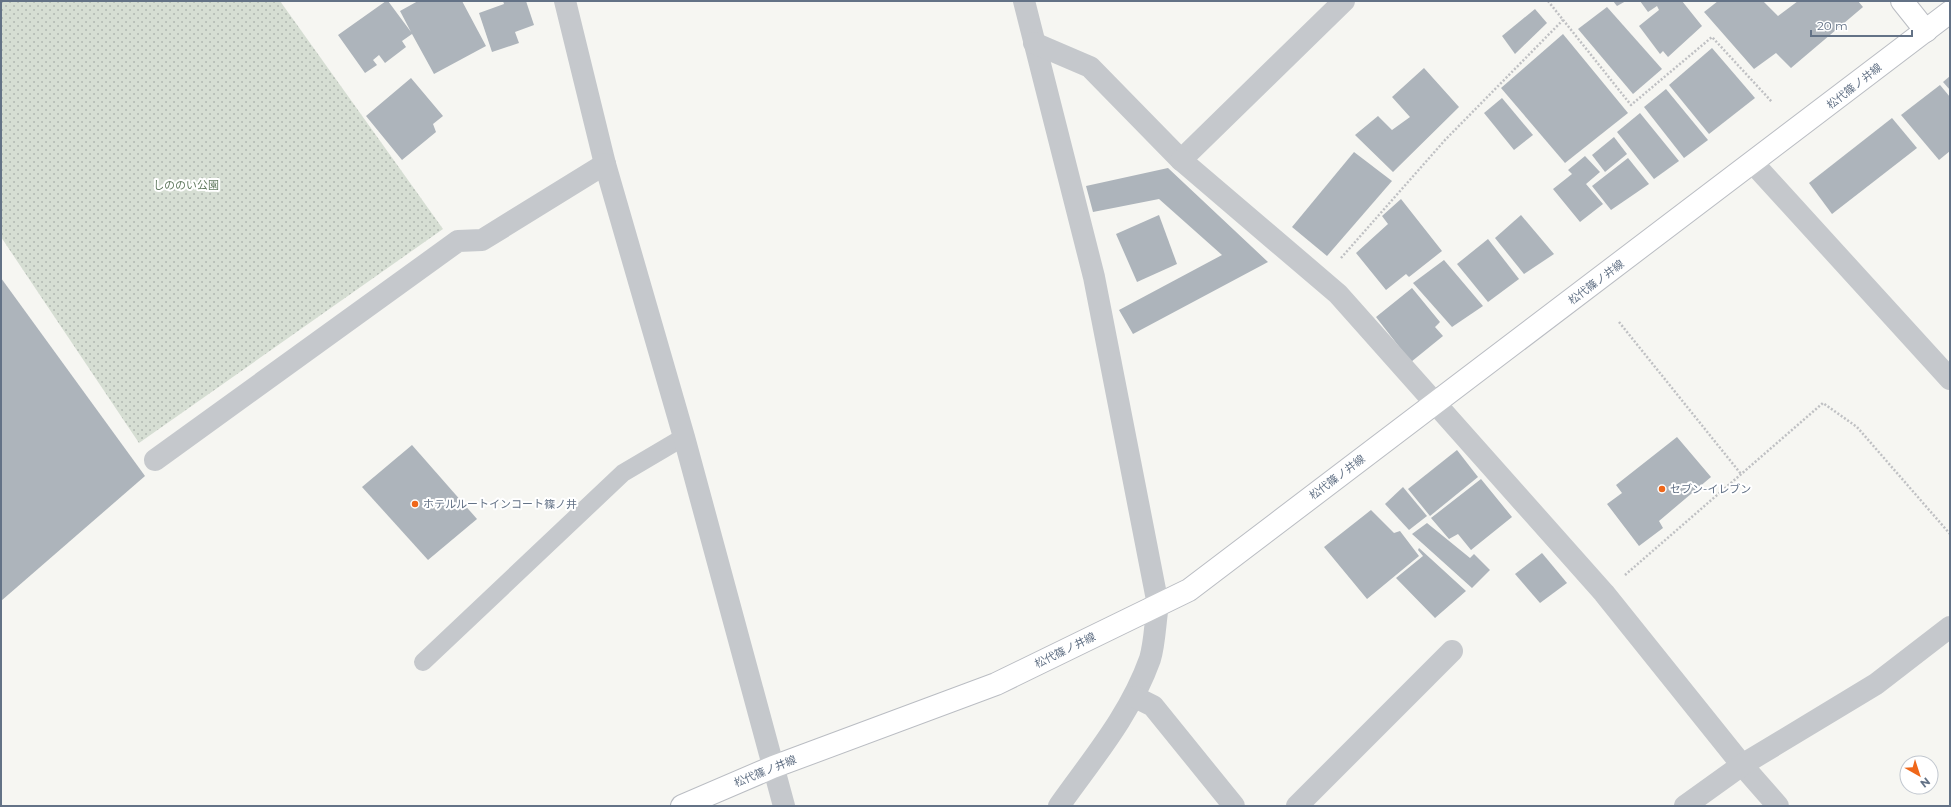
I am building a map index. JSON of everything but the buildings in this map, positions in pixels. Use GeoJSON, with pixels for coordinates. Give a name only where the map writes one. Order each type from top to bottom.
{"type":"FeatureCollection","features":[{"type":"Feature","properties":{"kind":"main road"},"geometry":{"type":"LineString","coordinates":[[1902,1],[1926,31]]}},
{"type":"Feature","properties":{"kind":"main road","name":"松代篠ノ井線"},"geometry":{"type":"LineString","coordinates":[[682,806],[773,767],[996,684],[1189,590],[1950,12]]}},
{"type":"Feature","properties":{"kind":"street"},"geometry":{"type":"LineString","coordinates":[[565,1],[605,164],[684,437],[784,806]]}},
{"type":"Feature","properties":{"kind":"street"},"geometry":{"type":"LineString","coordinates":[[1024,1],[1094,277],[1158,605],[1150,657],[1134,697],[1118,724],[1059,806]]}},
{"type":"Feature","properties":{"kind":"street"},"geometry":{"type":"LineString","coordinates":[[1181,160],[1344,1]]}},
{"type":"Feature","properties":{"kind":"street"},"geometry":{"type":"LineString","coordinates":[[1034,43],[1090,67],[1181,160],[1338,294],[1604,593],[1742,765],[1778,806]]}},
{"type":"Feature","properties":{"kind":"street"},"geometry":{"type":"LineString","coordinates":[[1753,163],[1950,379]]}},
{"type":"Feature","properties":{"kind":"street"},"geometry":{"type":"LineString","coordinates":[[155,460],[458,242],[482,240],[605,164]]}},
{"type":"Feature","properties":{"kind":"street"},"geometry":{"type":"LineString","coordinates":[[1685,806],[1742,765],[1876,684],[1950,627]]}},
{"type":"Feature","properties":{"kind":"street"},"geometry":{"type":"LineString","coordinates":[[1297,806],[1452,651]]}},
{"type":"Feature","properties":{"kind":"street"},"geometry":{"type":"LineString","coordinates":[[1134,697],[1152,706],[1234,806]]}},
{"type":"Feature","properties":{"kind":"lane"},"geometry":{"type":"LineString","coordinates":[[423,662],[623,473],[684,437]]}},
{"type":"Feature","properties":{"kind":"path"},"geometry":{"type":"LineString","coordinates":[[1548,1],[1631,105],[1712,37],[1772,102]]}},
{"type":"Feature","properties":{"kind":"path"},"geometry":{"type":"LineString","coordinates":[[1322,280],[1445,140],[1563,20]]}},
{"type":"Feature","properties":{"kind":"path"},"geometry":{"type":"LineString","coordinates":[[1620,322],[1741,474]]}},
{"type":"Feature","properties":{"kind":"path"},"geometry":{"type":"LineString","coordinates":[[1604,593],[1823,403],[1857,427],[1950,534]]}},
{"type":"Feature","properties":{"kind":"green space","name":"しののい公園"},"geometry":{"type":"Polygon","coordinates":[[[1,1],[280,1],[443,229],[139,443],[1,237],[1,1]]]}},
{"type":"Feature","properties":{"kind":"place","name":"セブン-イレブン"},"geometry":{"type":"Point","coordinates":[1662,489]}},
{"type":"Feature","properties":{"kind":"place","name":"ホテルルートインコート篠ノ井"},"geometry":{"type":"Point","coordinates":[415,504]}}]}
